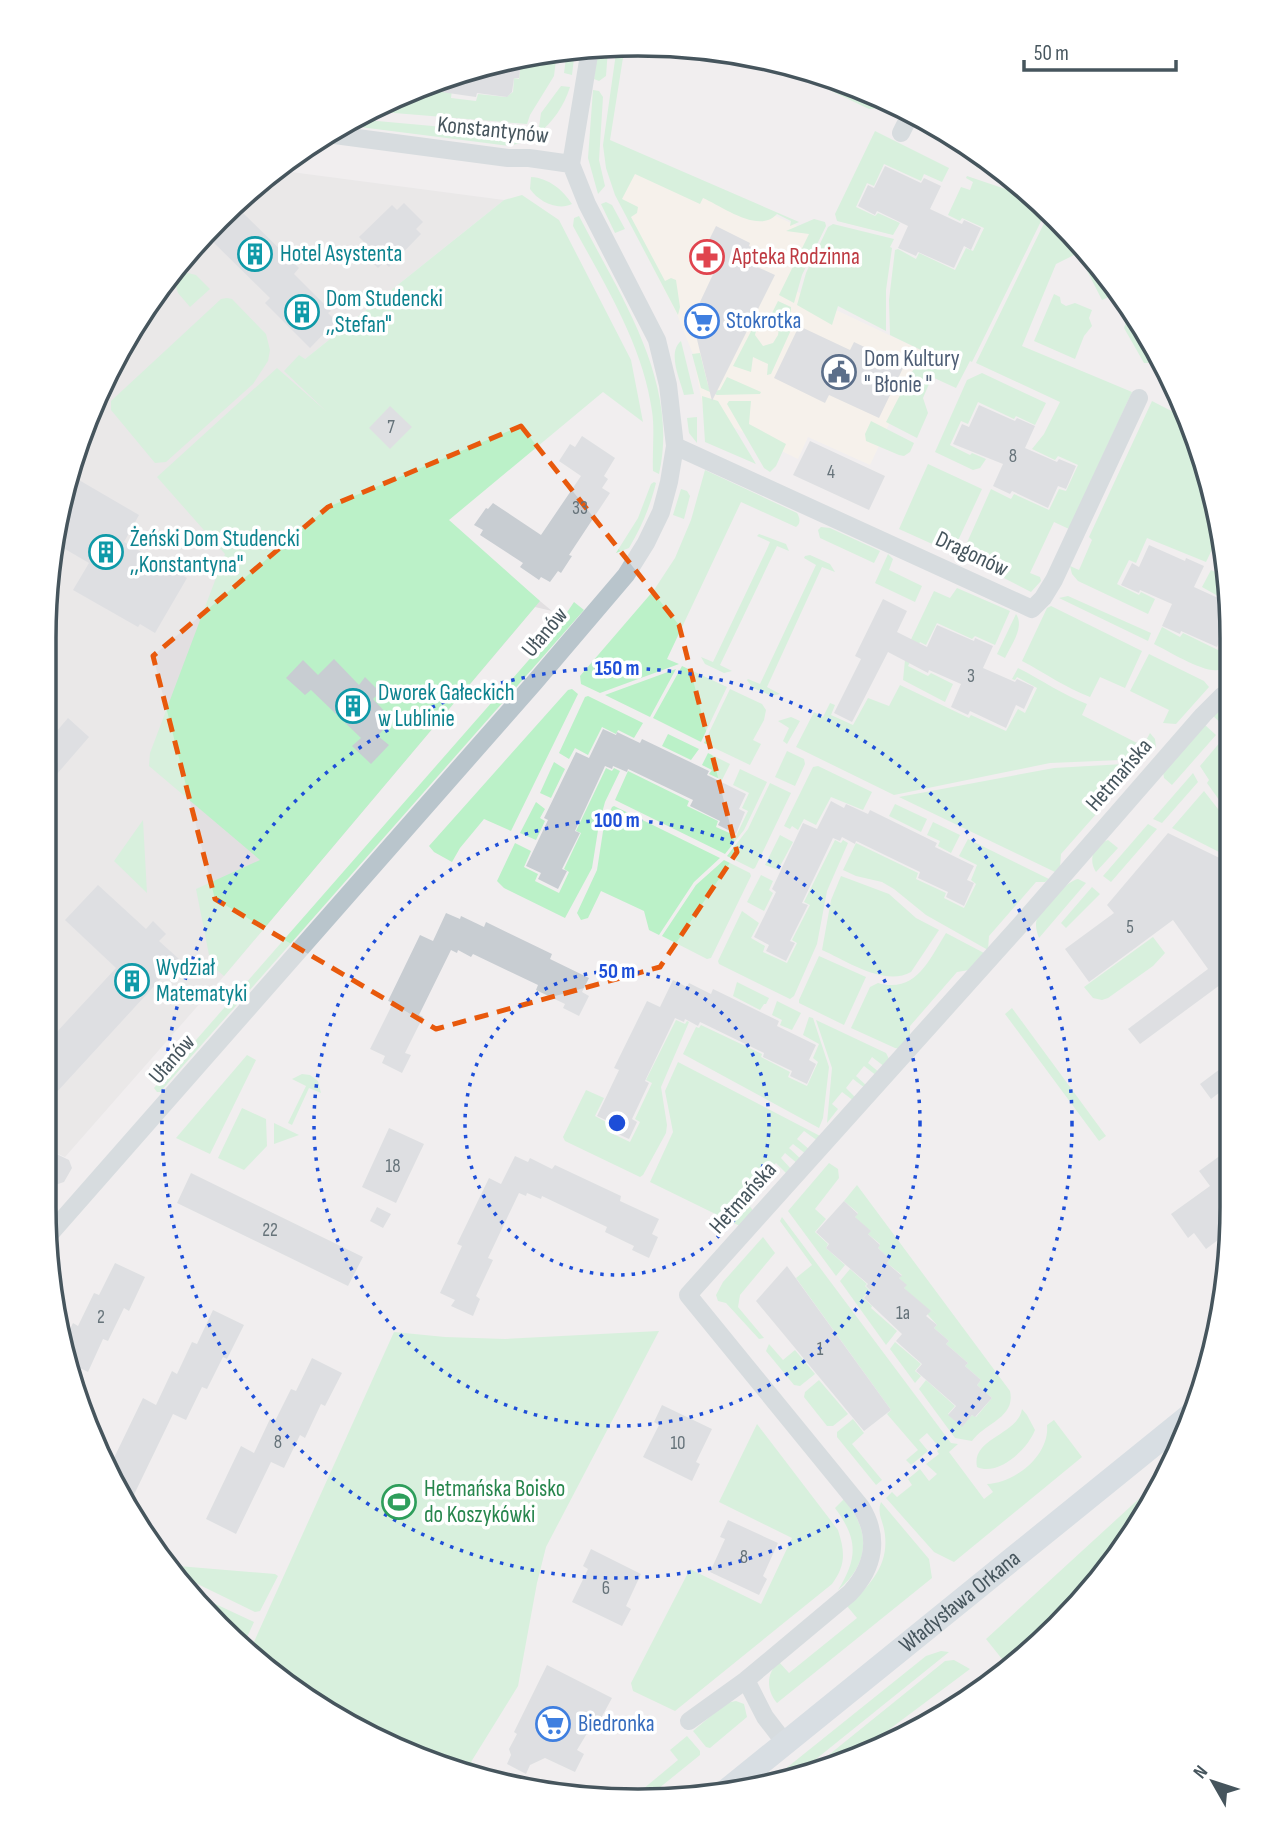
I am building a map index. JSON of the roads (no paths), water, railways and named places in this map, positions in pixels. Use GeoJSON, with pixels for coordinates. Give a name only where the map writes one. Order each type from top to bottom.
{"type":"FeatureCollection","features":[{"type":"Feature","properties":{"kind":"street"},"geometry":{"type":"LineString","coordinates":[[571,164],[588,58]]}},
{"type":"Feature","properties":{"kind":"street"},"geometry":{"type":"LineString","coordinates":[[901,133],[906,122]]}},
{"type":"Feature","properties":{"kind":"street","name":"Konstantynów"},"geometry":{"type":"LineString","coordinates":[[343,136],[508,159],[529,158],[571,164]]}},
{"type":"Feature","properties":{"kind":"street","name":"Ułanów"},"geometry":{"type":"LineString","coordinates":[[57,1226],[626,575],[646,543],[661,512],[675,446],[668,385],[656,340],[587,204],[571,164]]}},
{"type":"Feature","properties":{"kind":"street","name":"Dragonów"},"geometry":{"type":"LineString","coordinates":[[675,446],[1032,608],[1043,598],[1054,580],[1139,398]]}},
{"type":"Feature","properties":{"kind":"street","name":"Hetmańska"},"geometry":{"type":"LineString","coordinates":[[746,1680],[854,1589],[869,1566],[873,1534],[861,1507],[688,1295],[1220,700]]}},
{"type":"Feature","properties":{"kind":"street","name":"Władysława Orkana"},"geometry":{"type":"LineString","coordinates":[[740,1780],[1178,1425]]}},
{"type":"Feature","properties":{"kind":"street"},"geometry":{"type":"LineString","coordinates":[[689,1721],[746,1680],[765,1717],[785,1743]]}},
{"type":"Feature","properties":{"kind":"place","name":"Hotel Asystenta"},"geometry":{"type":"Point","coordinates":[255,254]}},
{"type":"Feature","properties":{"kind":"place","name":"Apteka Rodzinna"},"geometry":{"type":"Point","coordinates":[707,257]}},
{"type":"Feature","properties":{"kind":"place","name":"Dom Studencki ,,Stefan\""},"geometry":{"type":"Point","coordinates":[302,312]}},
{"type":"Feature","properties":{"kind":"place","name":"Stokrotka"},"geometry":{"type":"Point","coordinates":[702,321]}},
{"type":"Feature","properties":{"kind":"place","name":"Dom Kultury \" Błonie \""},"geometry":{"type":"Point","coordinates":[839,372]}},
{"type":"Feature","properties":{"kind":"place","name":"Żeński Dom Studencki ,,Konstantyna\""},"geometry":{"type":"Point","coordinates":[106,552]}},
{"type":"Feature","properties":{"kind":"place","name":"Dworek Gałeckich w Lublinie"},"geometry":{"type":"Point","coordinates":[353,706]}},
{"type":"Feature","properties":{"kind":"place","name":"Wydział Matematyki"},"geometry":{"type":"Point","coordinates":[132,981]}},
{"type":"Feature","properties":{"kind":"place","name":"Hetmańska Boisko do Koszykówki"},"geometry":{"type":"Point","coordinates":[399,1502]}},
{"type":"Feature","properties":{"kind":"place","name":"Biedronka"},"geometry":{"type":"Point","coordinates":[553,1724]}}]}
